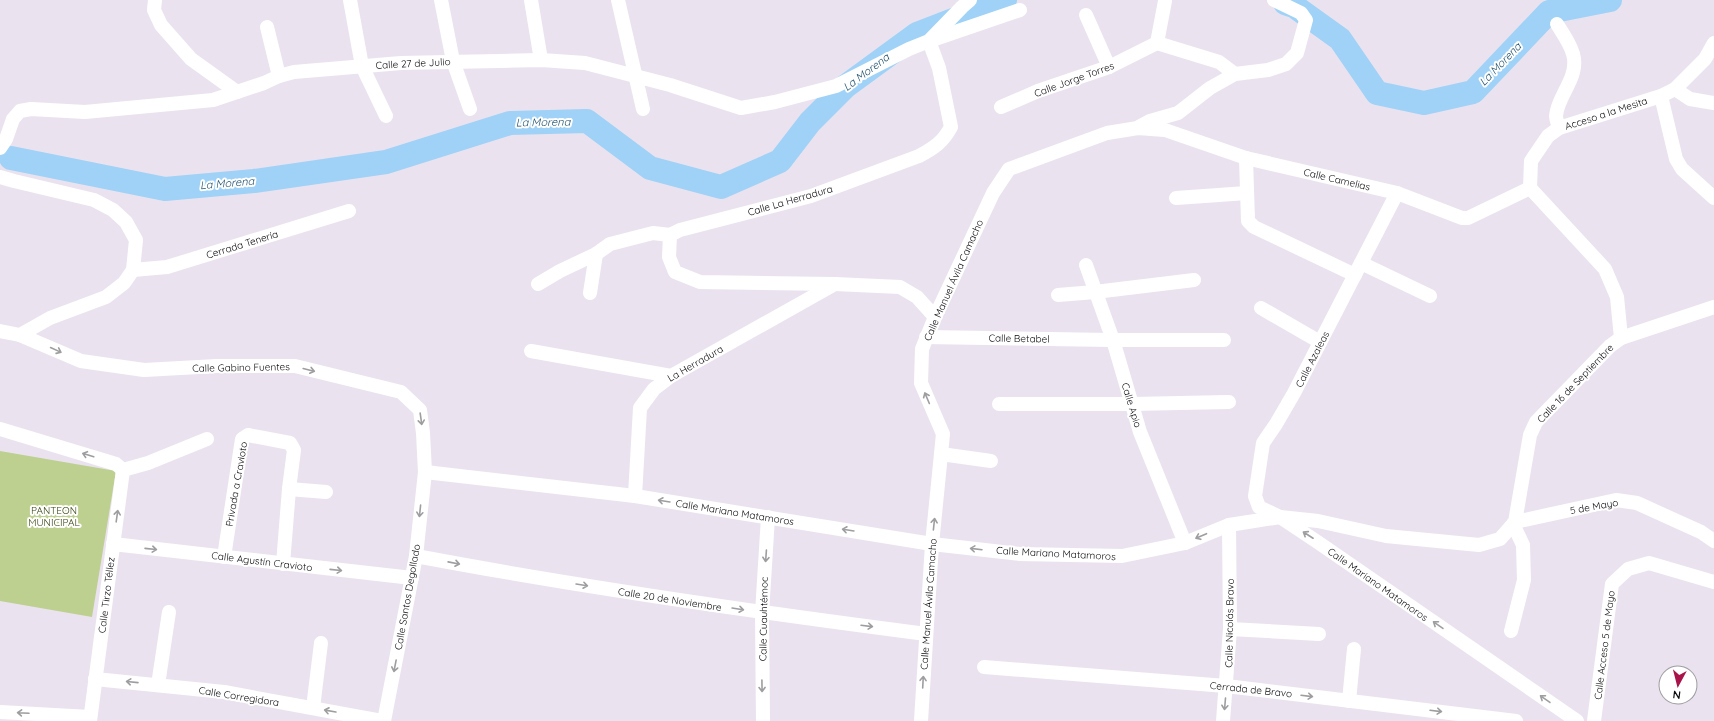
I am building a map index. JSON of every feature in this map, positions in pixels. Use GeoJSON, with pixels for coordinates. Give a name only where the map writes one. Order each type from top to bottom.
{"type":"FeatureCollection","features":[{"type":"Feature","properties":{"kind":"street"},"geometry":{"type":"LineString","coordinates":[[155,0],[154,10],[162,25],[191,59],[237,92]]}},
{"type":"Feature","properties":{"kind":"street"},"geometry":{"type":"LineString","coordinates":[[350,0],[362,66],[386,116]]}},
{"type":"Feature","properties":{"kind":"street"},"geometry":{"type":"LineString","coordinates":[[441,0],[453,61],[470,109]]}},
{"type":"Feature","properties":{"kind":"street"},"geometry":{"type":"LineString","coordinates":[[530,0],[541,60]]}},
{"type":"Feature","properties":{"kind":"street"},"geometry":{"type":"LineString","coordinates":[[618,0],[643,109]]}},
{"type":"Feature","properties":{"kind":"street"},"geometry":{"type":"LineString","coordinates":[[929,41],[970,0]]}},
{"type":"Feature","properties":{"kind":"street"},"geometry":{"type":"LineString","coordinates":[[1138,128],[1150,121],[1178,113],[1210,88],[1234,74],[1268,70],[1286,64],[1297,53],[1306,20],[1301,13],[1274,0]]}},
{"type":"Feature","properties":{"kind":"street"},"geometry":{"type":"LineString","coordinates":[[1165,1],[1157,43],[1219,62],[1234,74]]}},
{"type":"Feature","properties":{"kind":"street"},"geometry":{"type":"LineString","coordinates":[[929,41],[1020,10]]}},
{"type":"Feature","properties":{"kind":"street"},"geometry":{"type":"LineString","coordinates":[[1086,15],[1109,67]]}},
{"type":"Feature","properties":{"kind":"street"},"geometry":{"type":"LineString","coordinates":[[1557,24],[1568,40],[1574,56],[1572,76],[1556,116],[1559,128]]}},
{"type":"Feature","properties":{"kind":"street"},"geometry":{"type":"LineString","coordinates":[[267,27],[279,76]]}},
{"type":"Feature","properties":{"kind":"street","name":"Calle 27 de Julio"},"geometry":{"type":"LineString","coordinates":[[0,148],[6,139],[13,118],[20,111],[31,109],[85,112],[213,100],[294,72],[402,62],[541,60],[585,63],[670,85],[741,108],[774,102],[836,86],[908,49],[929,41]]}},
{"type":"Feature","properties":{"kind":"street","name":"Calle La Herradura"},"geometry":{"type":"LineString","coordinates":[[538,284],[560,271],[596,254],[610,244],[653,233],[670,235],[680,230],[811,196],[919,156],[936,148],[947,134],[950,127],[939,68],[929,41]]}},
{"type":"Feature","properties":{"kind":"street","name":"Calle Jorge Torres"},"geometry":{"type":"LineString","coordinates":[[1001,107],[1038,91],[1109,67],[1157,43]]}},
{"type":"Feature","properties":{"kind":"street","name":"Acceso a la Mesita"},"geometry":{"type":"LineString","coordinates":[[1530,188],[1532,160],[1548,136],[1559,128],[1661,96],[1675,89],[1705,59],[1714,43]]}},
{"type":"Feature","properties":{"kind":"street"},"geometry":{"type":"LineString","coordinates":[[1675,89],[1690,99],[1714,103]]}},
{"type":"Feature","properties":{"kind":"street"},"geometry":{"type":"LineString","coordinates":[[1661,96],[1676,159],[1682,169],[1714,198]]}},
{"type":"Feature","properties":{"kind":"street","name":"Calle Camelias"},"geometry":{"type":"LineString","coordinates":[[1138,128],[1165,130],[1246,158],[1397,194],[1462,218],[1468,218],[1530,188]]}},
{"type":"Feature","properties":{"kind":"street","name":"Calle Manuel Ávila Camacho"},"geometry":{"type":"LineString","coordinates":[[921,721],[932,544],[943,434],[921,383],[922,349],[926,336],[993,193],[1009,169],[1107,133],[1138,128]]}},
{"type":"Feature","properties":{"kind":"street"},"geometry":{"type":"LineString","coordinates":[[1246,158],[1248,221],[1254,227],[1430,296]]}},
{"type":"Feature","properties":{"kind":"street"},"geometry":{"type":"LineString","coordinates":[[0,176],[14,181],[94,200],[113,210],[126,222],[136,240],[133,270],[124,283],[106,297],[50,318],[20,335]]}},
{"type":"Feature","properties":{"kind":"street"},"geometry":{"type":"LineString","coordinates":[[1530,188],[1605,269],[1617,297],[1621,338]]}},
{"type":"Feature","properties":{"kind":"street"},"geometry":{"type":"LineString","coordinates":[[1176,198],[1247,193]]}},
{"type":"Feature","properties":{"kind":"street","name":"Calle Azaleas"},"geometry":{"type":"LineString","coordinates":[[1280,517],[1259,507],[1255,496],[1263,443],[1294,393],[1397,194]]}},
{"type":"Feature","properties":{"kind":"street","name":"Cerrada Tenería"},"geometry":{"type":"LineString","coordinates":[[133,270],[167,267],[349,211]]}},
{"type":"Feature","properties":{"kind":"street"},"geometry":{"type":"LineString","coordinates":[[670,235],[669,257],[675,272],[700,282],[835,284],[900,287],[917,297],[935,317]]}},
{"type":"Feature","properties":{"kind":"street"},"geometry":{"type":"LineString","coordinates":[[590,293],[596,254]]}},
{"type":"Feature","properties":{"kind":"street","name":"Calle Apio"},"geometry":{"type":"LineString","coordinates":[[1086,265],[1153,468],[1185,543]]}},
{"type":"Feature","properties":{"kind":"street"},"geometry":{"type":"LineString","coordinates":[[1058,295],[1194,280]]}},
{"type":"Feature","properties":{"kind":"street","name":"La Herradura"},"geometry":{"type":"LineString","coordinates":[[635,496],[640,408],[654,388],[671,376],[835,284]]}},
{"type":"Feature","properties":{"kind":"street","name":"Calle 16 de Septiembre"},"geometry":{"type":"LineString","coordinates":[[1514,523],[1530,435],[1536,422],[1610,346],[1621,338],[1714,307]]}},
{"type":"Feature","properties":{"kind":"street"},"geometry":{"type":"LineString","coordinates":[[1261,308],[1320,342]]}},
{"type":"Feature","properties":{"kind":"street","name":"Calle Gabino Fuentes"},"geometry":{"type":"LineString","coordinates":[[0,331],[20,335],[81,361],[144,370],[217,366],[296,366],[401,392],[420,410],[423,433],[424,472]]}},
{"type":"Feature","properties":{"kind":"street","name":"Calle Betabel"},"geometry":{"type":"LineString","coordinates":[[926,336],[1112,340],[1224,340]]}},
{"type":"Feature","properties":{"kind":"street"},"geometry":{"type":"LineString","coordinates":[[531,351],[671,376]]}},
{"type":"Feature","properties":{"kind":"street"},"geometry":{"type":"LineString","coordinates":[[999,404],[1229,402]]}},
{"type":"Feature","properties":{"kind":"street"},"geometry":{"type":"LineString","coordinates":[[0,429],[116,464],[123,470],[148,463],[207,439]]}},
{"type":"Feature","properties":{"kind":"street","name":"Privada a Cravioto"},"geometry":{"type":"LineString","coordinates":[[224,557],[242,438],[248,435],[290,443],[293,446],[294,450],[289,489],[283,564]]}},
{"type":"Feature","properties":{"kind":"street"},"geometry":{"type":"LineString","coordinates":[[941,454],[991,461]]}},
{"type":"Feature","properties":{"kind":"street","name":"Calle Tirzo Téllez"},"geometry":{"type":"LineString","coordinates":[[90,719],[123,470]]}},
{"type":"Feature","properties":{"kind":"street","name":"Calle Mariano Matamoros"},"geometry":{"type":"LineString","coordinates":[[424,472],[635,496],[932,544],[1020,554],[1122,556],[1185,543],[1229,525],[1280,517],[1319,542],[1577,721]]}},
{"type":"Feature","properties":{"kind":"street","name":"Calle Santos Degollado"},"geometry":{"type":"LineString","coordinates":[[383,721],[416,556],[424,472]]}},
{"type":"Feature","properties":{"kind":"street"},"geometry":{"type":"LineString","coordinates":[[289,489],[326,492]]}},
{"type":"Feature","properties":{"kind":"street","name":"5 de Mayo"},"geometry":{"type":"LineString","coordinates":[[1514,523],[1616,500],[1637,503],[1701,532],[1714,541]]}},
{"type":"Feature","properties":{"kind":"street","name":"Calle Cuauhtémoc"},"geometry":{"type":"LineString","coordinates":[[763,721],[762,613],[768,517]]}},
{"type":"Feature","properties":{"kind":"street"},"geometry":{"type":"LineString","coordinates":[[1280,517],[1318,521],[1386,536],[1479,545],[1500,539],[1514,523],[1523,545],[1524,580],[1511,631]]}},
{"type":"Feature","properties":{"kind":"street","name":"Calle Nicolás Bravo"},"geometry":{"type":"LineString","coordinates":[[1223,721],[1230,629],[1229,525]]}},
{"type":"Feature","properties":{"kind":"street","name":"Calle Agustín Cravioto"},"geometry":{"type":"LineString","coordinates":[[113,544],[412,578]]}},
{"type":"Feature","properties":{"kind":"street","name":"Calle 20 de Noviembre"},"geometry":{"type":"LineString","coordinates":[[416,556],[532,578],[762,613],[926,634]]}},
{"type":"Feature","properties":{"kind":"street","name":"Calle Acceso 5 de Mayo"},"geometry":{"type":"LineString","coordinates":[[1594,721],[1612,584],[1628,569],[1650,563],[1714,582]]}},
{"type":"Feature","properties":{"kind":"street"},"geometry":{"type":"LineString","coordinates":[[158,685],[169,612]]}},
{"type":"Feature","properties":{"kind":"street"},"geometry":{"type":"LineString","coordinates":[[1230,629],[1319,634]]}},
{"type":"Feature","properties":{"kind":"street"},"geometry":{"type":"LineString","coordinates":[[313,708],[321,643]]}},
{"type":"Feature","properties":{"kind":"street"},"geometry":{"type":"LineString","coordinates":[[1349,701],[1354,649]]}},
{"type":"Feature","properties":{"kind":"street","name":"Cerrada de Bravo"},"geometry":{"type":"LineString","coordinates":[[984,667],[1226,686],[1516,721]]}},
{"type":"Feature","properties":{"kind":"street","name":"Calle Corregidora"},"geometry":{"type":"LineString","coordinates":[[95,679],[224,692],[383,721]]}},
{"type":"Feature","properties":{"kind":"street"},"geometry":{"type":"LineString","coordinates":[[0,712],[90,719]]}},
{"type":"Feature","properties":{"kind":"green space","name":"PANTEON MUNICIPAL"},"geometry":{"type":"Polygon","coordinates":[[[0,451],[116,471],[92,617],[0,601],[0,451]]]}},
{"type":"Feature","properties":{"kind":"waterway","name":"La Morena"},"geometry":{"type":"LineString","coordinates":[[11,158],[165,189],[254,181],[386,162],[510,123],[587,121],[650,168],[721,187],[780,161],[810,122],[846,86],[917,34],[1005,0]]}},
{"type":"Feature","properties":{"kind":"waterway","name":"La Morena"},"geometry":{"type":"LineString","coordinates":[[1285,3],[1294,6],[1340,39],[1377,93],[1424,103],[1473,92],[1549,12],[1610,0]]}}]}
